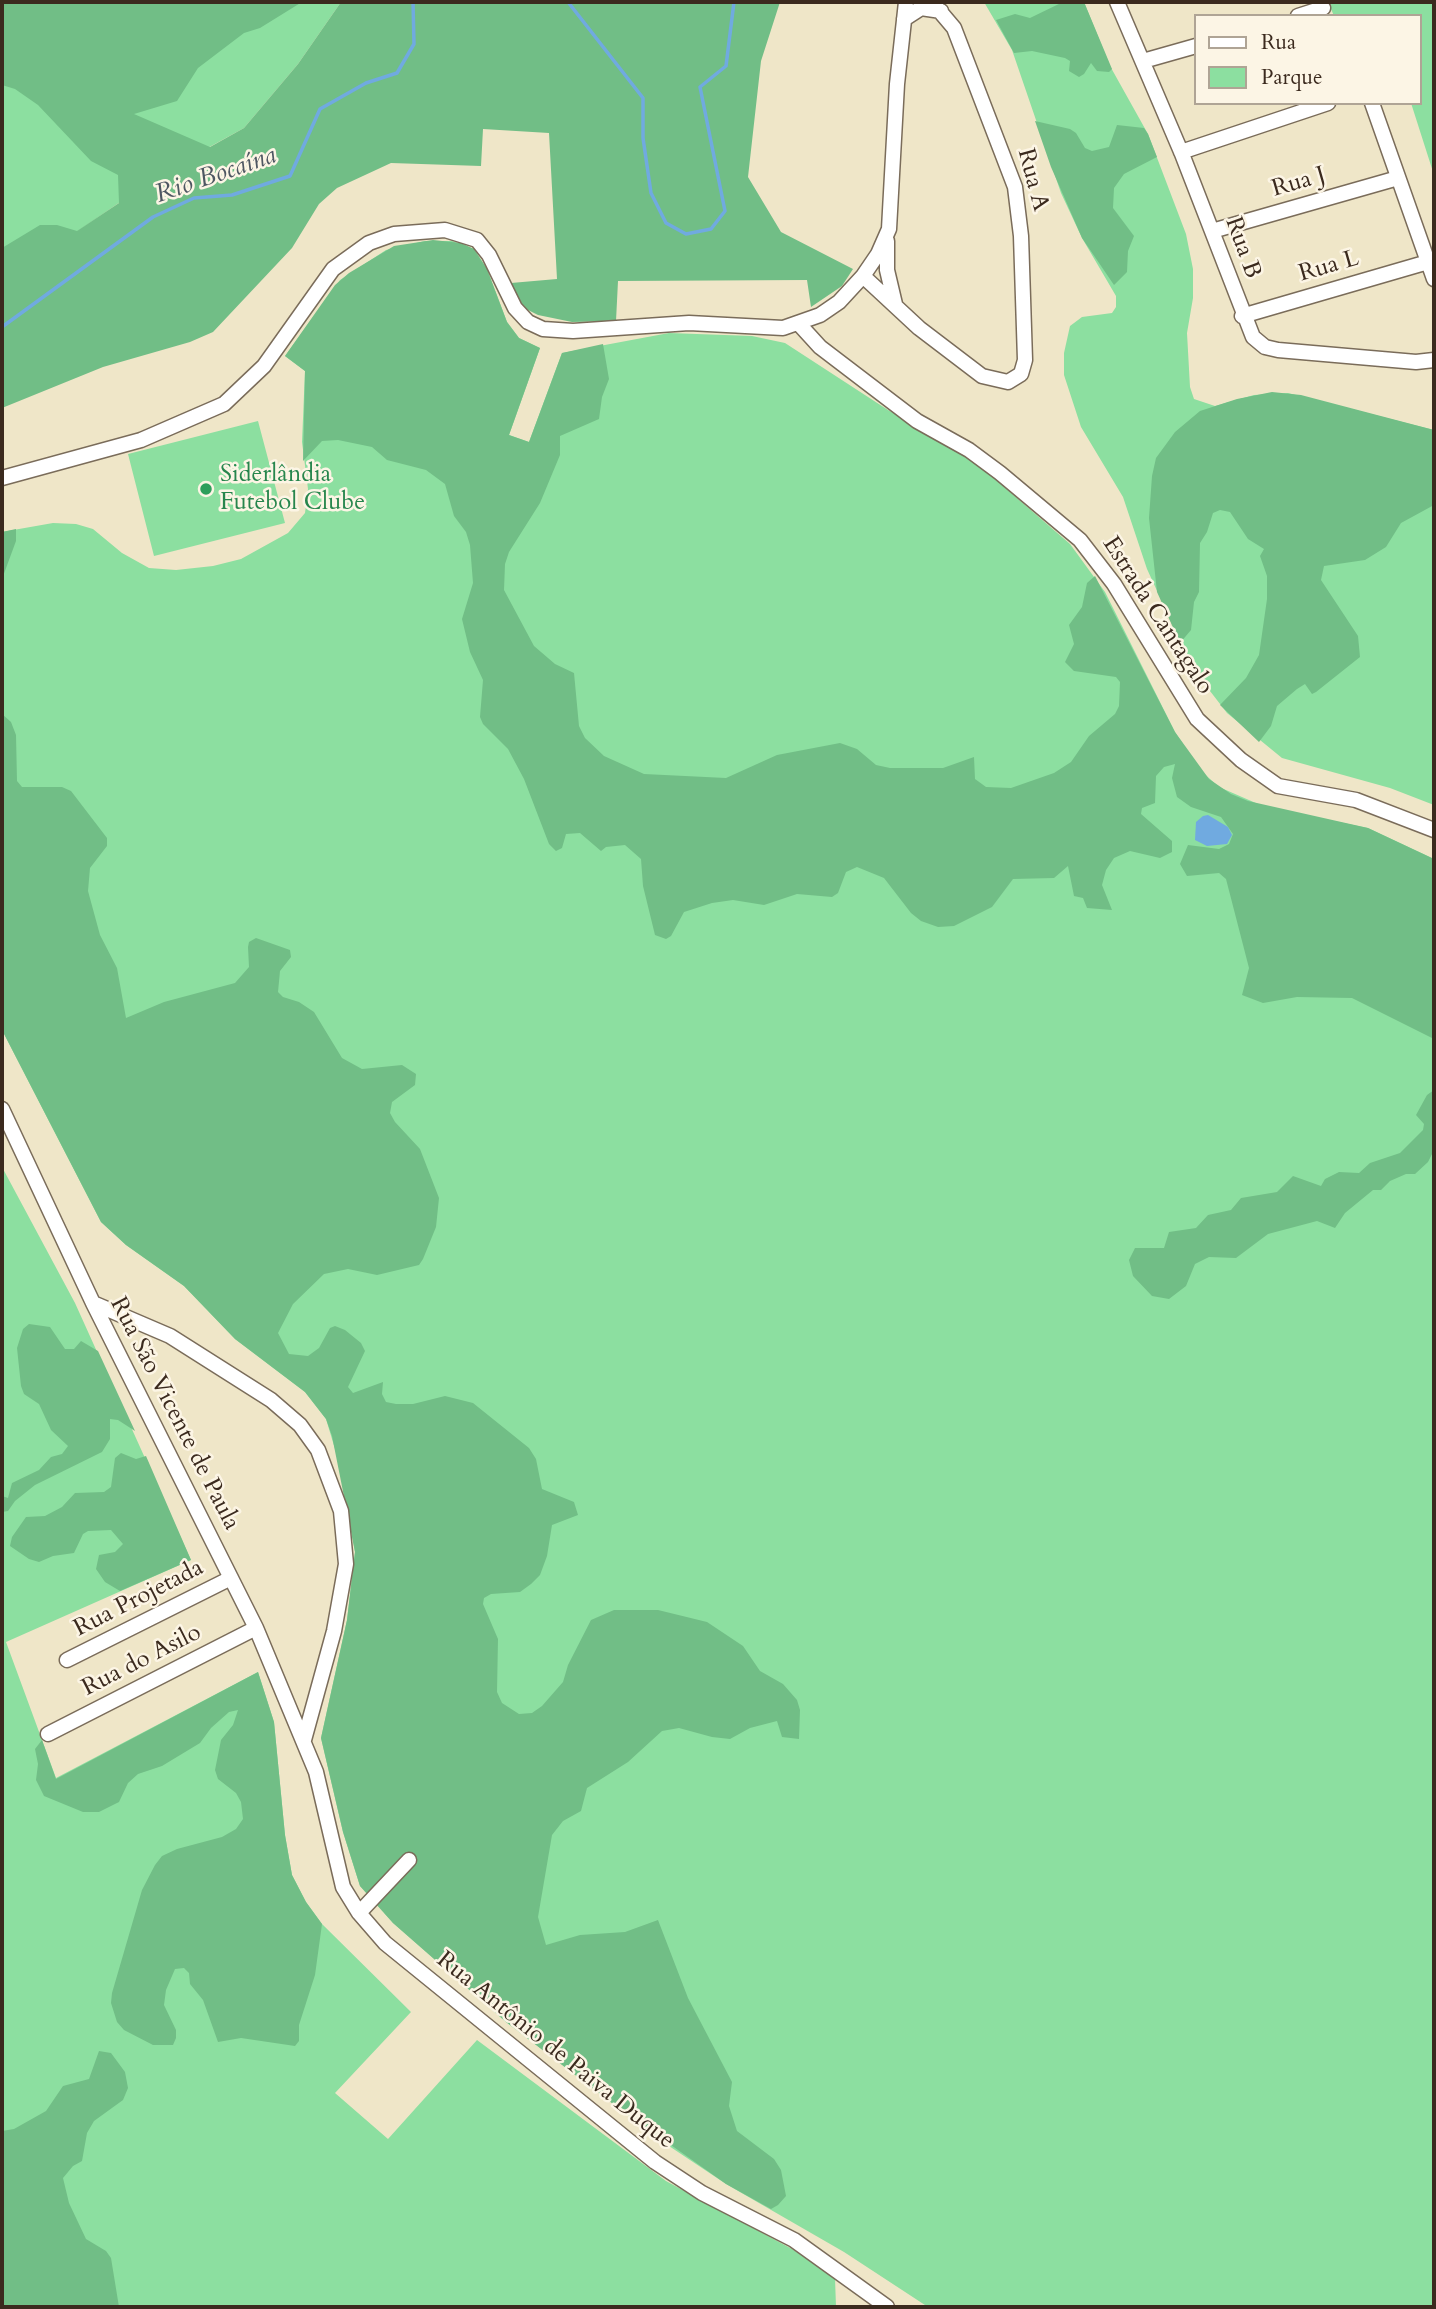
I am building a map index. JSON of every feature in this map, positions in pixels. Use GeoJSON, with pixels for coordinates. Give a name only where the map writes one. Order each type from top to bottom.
{"type":"FeatureCollection","features":[{"type":"Feature","properties":{"kind":"street"},"geometry":{"type":"LineString","coordinates":[[895,305],[887,270],[897,84],[906,2]]}},
{"type":"Feature","properties":{"kind":"street","name":"Rua B"},"geometry":{"type":"LineString","coordinates":[[1117,2],[1181,152],[1252,337],[1271,349],[1416,362],[1434,360]]}},
{"type":"Feature","properties":{"kind":"street"},"geometry":{"type":"LineString","coordinates":[[904,19],[921,8],[936,6]]}},
{"type":"Feature","properties":{"kind":"street","name":"Rua A"},"geometry":{"type":"LineString","coordinates":[[895,305],[919,328],[982,376],[999,382],[1013,381],[1021,374],[1025,360],[1020,211],[1015,187],[958,35],[936,6]]}},
{"type":"Feature","properties":{"kind":"street"},"geometry":{"type":"LineString","coordinates":[[1305,14],[1323,9]]}},
{"type":"Feature","properties":{"kind":"street"},"geometry":{"type":"LineString","coordinates":[[1143,61],[1194,47]]}},
{"type":"Feature","properties":{"kind":"street"},"geometry":{"type":"LineString","coordinates":[[1181,152],[1322,105]]}},
{"type":"Feature","properties":{"kind":"street"},"geometry":{"type":"LineString","coordinates":[[1374,105],[1434,279]]}},
{"type":"Feature","properties":{"kind":"street","name":"Rua J"},"geometry":{"type":"LineString","coordinates":[[1212,231],[1398,178]]}},
{"type":"Feature","properties":{"kind":"street"},"geometry":{"type":"LineString","coordinates":[[2,478],[141,440],[224,404],[264,366],[333,269],[369,243],[411,231],[445,230],[477,240],[489,255],[515,308],[528,322],[543,329],[580,331],[690,323],[776,328],[799,324],[831,308],[863,276],[878,254],[889,229]]}},
{"type":"Feature","properties":{"kind":"street","name":"Rua L"},"geometry":{"type":"LineString","coordinates":[[1242,316],[1427,262]]}},
{"type":"Feature","properties":{"kind":"street"},"geometry":{"type":"LineString","coordinates":[[863,276],[895,305]]}},
{"type":"Feature","properties":{"kind":"street","name":"Estrada Cantagalo"},"geometry":{"type":"LineString","coordinates":[[799,324],[820,347],[917,421],[970,450],[1000,472],[1080,540],[1114,584],[1197,719],[1241,760],[1278,786],[1356,800],[1434,830]]}},
{"type":"Feature","properties":{"kind":"street","name":"Rua São Vicente de Paula"},"geometry":{"type":"LineString","coordinates":[[2,1109],[93,1303],[256,1628],[304,1740]]}},
{"type":"Feature","properties":{"kind":"street"},"geometry":{"type":"LineString","coordinates":[[93,1303],[170,1336],[271,1400],[300,1425],[318,1450],[341,1511],[346,1564],[334,1631],[304,1740]]}},
{"type":"Feature","properties":{"kind":"street","name":"Rua Projetada"},"geometry":{"type":"LineString","coordinates":[[67,1660],[231,1578]]}},
{"type":"Feature","properties":{"kind":"street","name":"Rua do Asilo"},"geometry":{"type":"LineString","coordinates":[[48,1734],[256,1628]]}},
{"type":"Feature","properties":{"kind":"street","name":"Rua Antônio de Paiva Duque"},"geometry":{"type":"LineString","coordinates":[[304,1740],[316,1772],[343,1887],[359,1913],[385,1944],[655,2162],[702,2193],[794,2241],[887,2307]]}},
{"type":"Feature","properties":{"kind":"street"},"geometry":{"type":"LineString","coordinates":[[359,1913],[409,1860]]}},
{"type":"Feature","properties":{"kind":"green space"},"geometry":{"type":"Polygon","coordinates":[[[2,2],[341,2],[298,64],[244,128],[164,172],[2,283],[2,2]]]}},
{"type":"Feature","properties":{"kind":"green space"},"geometry":{"type":"Polygon","coordinates":[[[2,2],[302,2],[260,28],[244,33],[198,68],[177,101],[134,114],[210,147],[244,128],[298,64],[341,2],[780,2],[761,61],[748,177],[781,232],[853,269],[842,286],[811,307],[807,280],[618,281],[616,321],[572,322],[538,315],[524,308],[511,283],[557,279],[549,133],[483,129],[481,166],[391,163],[337,188],[319,204],[292,248],[213,332],[190,342],[103,367],[2,408],[2,248],[40,225],[57,225],[77,231],[119,203],[118,175],[91,161],[38,105],[15,89],[2,85],[2,2]]]}},
{"type":"Feature","properties":{"kind":"green space"},"geometry":{"type":"Polygon","coordinates":[[[984,2],[1084,2],[1110,66],[1148,134],[1186,234],[1193,269],[1193,298],[1187,333],[1190,387],[1194,399],[1215,406],[1254,395],[1288,393],[1434,430],[1434,805],[1390,788],[1282,758],[1227,713],[1193,669],[1147,569],[1123,497],[1081,427],[1064,375],[1064,353],[1070,326],[1082,317],[1112,313],[1116,307],[1116,296],[1082,238],[1061,193],[1012,50],[984,2]]]}},
{"type":"Feature","properties":{"kind":"green space"},"geometry":{"type":"Polygon","coordinates":[[[1063,2],[1084,2],[1112,69],[1109,72],[1097,71],[1091,63],[1079,77],[1069,71],[1070,61],[1065,58],[1032,51],[1014,53],[996,20],[1015,14],[1030,18],[1063,2]]]}},
{"type":"Feature","properties":{"kind":"green space"},"geometry":{"type":"Polygon","coordinates":[[[1328,2],[1434,2],[1434,175],[1412,105],[1422,105],[1422,14],[1333,14],[1328,2]]]}},
{"type":"Feature","properties":{"kind":"green space"},"geometry":{"type":"Polygon","coordinates":[[[1035,121],[1070,129],[1076,133],[1085,148],[1092,151],[1109,147],[1117,125],[1144,128],[1148,134],[1157,157],[1124,174],[1114,188],[1113,208],[1134,236],[1128,251],[1127,272],[1114,285],[1082,238],[1051,167],[1035,121]]]}},
{"type":"Feature","properties":{"kind":"green space"},"geometry":{"type":"Polygon","coordinates":[[[433,240],[461,243],[474,249],[487,269],[507,322],[519,338],[540,348],[509,435],[529,442],[562,353],[603,344],[609,379],[602,397],[599,419],[560,436],[560,455],[540,503],[509,552],[505,564],[504,590],[534,646],[555,664],[574,673],[579,726],[585,738],[604,756],[644,774],[726,778],[777,755],[840,743],[857,749],[876,765],[890,768],[943,768],[974,757],[975,779],[986,787],[1011,788],[1054,773],[1071,762],[1089,736],[1115,714],[1119,706],[1120,682],[1116,677],[1074,671],[1065,662],[1074,644],[1069,625],[1082,607],[1087,583],[1095,576],[1175,732],[1209,779],[1231,794],[1248,801],[1368,828],[1434,859],[1434,1039],[1352,998],[1297,997],[1263,1003],[1242,995],[1249,968],[1226,879],[1219,873],[1187,876],[1180,864],[1188,845],[1219,849],[1229,844],[1233,834],[1221,817],[1191,807],[1177,797],[1172,778],[1175,764],[1164,767],[1156,776],[1155,803],[1142,808],[1141,814],[1172,841],[1172,852],[1160,858],[1130,851],[1114,858],[1106,870],[1102,885],[1112,910],[1087,908],[1083,898],[1074,896],[1068,866],[1054,878],[1013,879],[992,907],[954,926],[938,927],[921,921],[911,913],[884,878],[857,867],[846,872],[838,893],[832,897],[797,894],[764,905],[733,900],[712,903],[684,912],[671,936],[666,939],[655,935],[643,886],[641,859],[625,845],[606,847],[601,851],[580,833],[566,834],[562,848],[556,851],[549,844],[524,779],[508,749],[483,724],[480,717],[483,680],[470,652],[462,619],[473,583],[470,545],[466,532],[454,516],[445,484],[426,470],[387,460],[372,447],[338,440],[322,441],[303,461],[305,371],[285,356],[335,285],[349,273],[394,246],[433,240]]]}},
{"type":"Feature","properties":{"kind":"green space"},"geometry":{"type":"Polygon","coordinates":[[[425,241],[452,241],[474,249],[487,269],[507,322],[519,338],[540,348],[509,435],[529,442],[562,353],[669,333],[752,336],[785,343],[888,410],[949,445],[988,473],[1070,544],[1105,592],[1175,732],[1200,770],[1219,787],[1265,807],[1368,828],[1434,859],[1434,2307],[928,2307],[844,2252],[726,2184],[666,2144],[506,2022],[393,1923],[360,1886],[343,1832],[321,1738],[347,1620],[355,1552],[341,1469],[326,1419],[305,1392],[235,1339],[184,1286],[126,1245],[101,1222],[2,1030],[2,532],[53,523],[76,524],[93,529],[122,553],[149,568],[176,570],[213,566],[241,559],[288,533],[305,513],[308,489],[302,442],[305,371],[285,356],[340,280],[386,250],[425,241]]]}},
{"type":"Feature","properties":{"kind":"green space"},"geometry":{"type":"Polygon","coordinates":[[[1272,392],[1301,395],[1434,430],[1434,505],[1401,523],[1386,547],[1365,560],[1324,566],[1321,580],[1358,636],[1360,657],[1316,692],[1312,694],[1305,684],[1297,689],[1277,706],[1271,726],[1259,742],[1220,705],[1246,678],[1259,655],[1267,599],[1267,576],[1260,556],[1264,549],[1248,539],[1230,512],[1220,510],[1213,513],[1200,543],[1199,592],[1194,602],[1191,630],[1180,643],[1157,592],[1149,518],[1156,458],[1175,432],[1200,411],[1237,399],[1272,392]]]}},
{"type":"Feature","properties":{"kind":"green space","name":"Siderlândia Futebol Clube"},"geometry":{"type":"Polygon","coordinates":[[[258,421],[285,523],[154,556],[128,454],[258,421]]]}},
{"type":"Feature","properties":{"kind":"green space"},"geometry":{"type":"Polygon","coordinates":[[[16,529],[16,541],[2,579],[2,532],[16,529]]]}},
{"type":"Feature","properties":{"kind":"green space"},"geometry":{"type":"Polygon","coordinates":[[[2,714],[11,722],[16,735],[17,781],[22,787],[62,787],[71,791],[107,838],[107,846],[90,868],[88,891],[100,935],[117,968],[126,1018],[164,1002],[235,983],[249,967],[249,942],[256,938],[290,950],[291,957],[280,971],[278,992],[314,1012],[342,1058],[362,1069],[402,1065],[416,1074],[415,1085],[392,1102],[390,1113],[420,1149],[439,1198],[436,1227],[423,1259],[419,1265],[377,1275],[348,1269],[324,1274],[293,1304],[278,1333],[289,1354],[308,1356],[319,1348],[330,1328],[335,1326],[345,1330],[361,1343],[365,1351],[348,1387],[353,1393],[383,1382],[382,1394],[386,1402],[413,1404],[445,1396],[473,1403],[529,1448],[536,1459],[542,1489],[574,1502],[578,1515],[552,1525],[547,1556],[540,1575],[520,1592],[491,1594],[484,1598],[483,1604],[498,1639],[497,1692],[502,1703],[519,1714],[532,1713],[542,1706],[563,1682],[568,1665],[591,1620],[614,1610],[658,1610],[707,1622],[743,1646],[760,1671],[783,1684],[797,1700],[800,1710],[799,1739],[782,1737],[777,1721],[750,1728],[730,1739],[679,1728],[662,1731],[628,1762],[587,1788],[581,1811],[563,1821],[552,1835],[538,1917],[546,1945],[580,1935],[625,1932],[658,1920],[688,1998],[732,2082],[729,2106],[737,2131],[774,2159],[781,2170],[786,2196],[771,2209],[726,2184],[613,2104],[506,2022],[393,1923],[360,1886],[343,1832],[321,1738],[347,1620],[355,1552],[332,1436],[326,1419],[305,1392],[235,1339],[184,1286],[126,1245],[101,1222],[2,1030],[2,714]]]}},
{"type":"Feature","properties":{"kind":"green space"},"geometry":{"type":"Polygon","coordinates":[[[1434,1090],[1434,1150],[1428,1162],[1415,1174],[1406,1174],[1390,1181],[1381,1190],[1373,1190],[1345,1213],[1335,1228],[1317,1221],[1268,1234],[1236,1258],[1209,1257],[1195,1264],[1186,1286],[1169,1299],[1152,1296],[1133,1276],[1129,1260],[1135,1248],[1164,1248],[1169,1232],[1196,1228],[1208,1215],[1231,1210],[1241,1198],[1277,1192],[1293,1176],[1321,1186],[1325,1179],[1339,1172],[1359,1173],[1370,1163],[1400,1153],[1423,1130],[1424,1124],[1416,1115],[1427,1095],[1434,1090]]]}},
{"type":"Feature","properties":{"kind":"green space"},"geometry":{"type":"Polygon","coordinates":[[[2,1167],[75,1303],[191,1560],[6,1642],[56,1778],[258,1672],[274,1722],[285,1835],[292,1875],[306,1902],[322,1924],[411,2012],[335,2093],[388,2139],[477,2040],[666,2181],[792,2249],[835,2278],[836,2307],[2,2307],[2,1167]]]}},
{"type":"Feature","properties":{"kind":"green space"},"geometry":{"type":"Polygon","coordinates":[[[29,1324],[50,1327],[65,1349],[74,1349],[81,1341],[98,1351],[135,1431],[118,1420],[110,1419],[110,1439],[102,1452],[35,1485],[15,1501],[8,1511],[2,1512],[2,1496],[8,1498],[12,1483],[39,1470],[51,1457],[62,1454],[68,1446],[51,1430],[39,1404],[24,1394],[21,1386],[17,1348],[23,1329],[29,1324]]]}},
{"type":"Feature","properties":{"kind":"green space"},"geometry":{"type":"Polygon","coordinates":[[[121,1453],[136,1459],[146,1456],[191,1560],[120,1591],[105,1582],[96,1569],[99,1555],[115,1552],[123,1544],[111,1530],[88,1531],[83,1534],[74,1553],[53,1556],[39,1562],[29,1559],[10,1546],[12,1537],[26,1517],[45,1516],[62,1507],[75,1493],[104,1492],[111,1487],[115,1458],[121,1453]]]}},
{"type":"Feature","properties":{"kind":"green space"},"geometry":{"type":"Polygon","coordinates":[[[258,1672],[274,1722],[285,1835],[292,1875],[306,1902],[322,1924],[315,1975],[299,2025],[299,2041],[295,2046],[241,2038],[218,2042],[203,2000],[190,1984],[189,1973],[184,1968],[175,1969],[166,1990],[164,2005],[176,2030],[176,2038],[173,2045],[153,2045],[124,2030],[117,2022],[111,2003],[112,1993],[142,1890],[155,1865],[162,1856],[177,1849],[222,1837],[236,1829],[243,1819],[241,1802],[236,1793],[218,1779],[215,1770],[221,1740],[233,1725],[238,1710],[229,1712],[211,1728],[200,1743],[162,1766],[138,1774],[128,1783],[119,1802],[99,1812],[83,1812],[44,1796],[36,1780],[38,1764],[35,1749],[42,1740],[56,1779],[258,1672]]]}},
{"type":"Feature","properties":{"kind":"green space"},"geometry":{"type":"Polygon","coordinates":[[[99,2051],[111,2053],[125,2072],[128,2088],[123,2100],[94,2121],[87,2133],[82,2161],[73,2166],[63,2178],[69,2203],[86,2239],[106,2251],[111,2258],[119,2307],[2,2307],[2,2131],[14,2129],[46,2111],[63,2086],[89,2079],[99,2051]]]}},
{"type":"Feature","properties":{"kind":"water"},"geometry":{"type":"Polygon","coordinates":[[[1208,815],[1228,827],[1232,835],[1227,844],[1207,846],[1195,840],[1196,822],[1208,815]]]}},
{"type":"Feature","properties":{"kind":"waterway","name":"Rio Bocaína"},"geometry":{"type":"LineString","coordinates":[[2,327],[153,217],[194,198],[232,195],[290,176],[320,109],[366,83],[397,73],[414,44],[413,2]]}},
{"type":"Feature","properties":{"kind":"waterway","name":"Rio Bocaína"},"geometry":{"type":"LineString","coordinates":[[568,2],[643,98],[643,138],[651,193],[666,223],[686,234],[711,229],[725,211],[700,87],[726,66],[734,2]]}},
{"type":"Feature","properties":{"kind":"place","name":"Siderlândia Futebol Clube"},"geometry":{"type":"Point","coordinates":[206,489]}}]}
